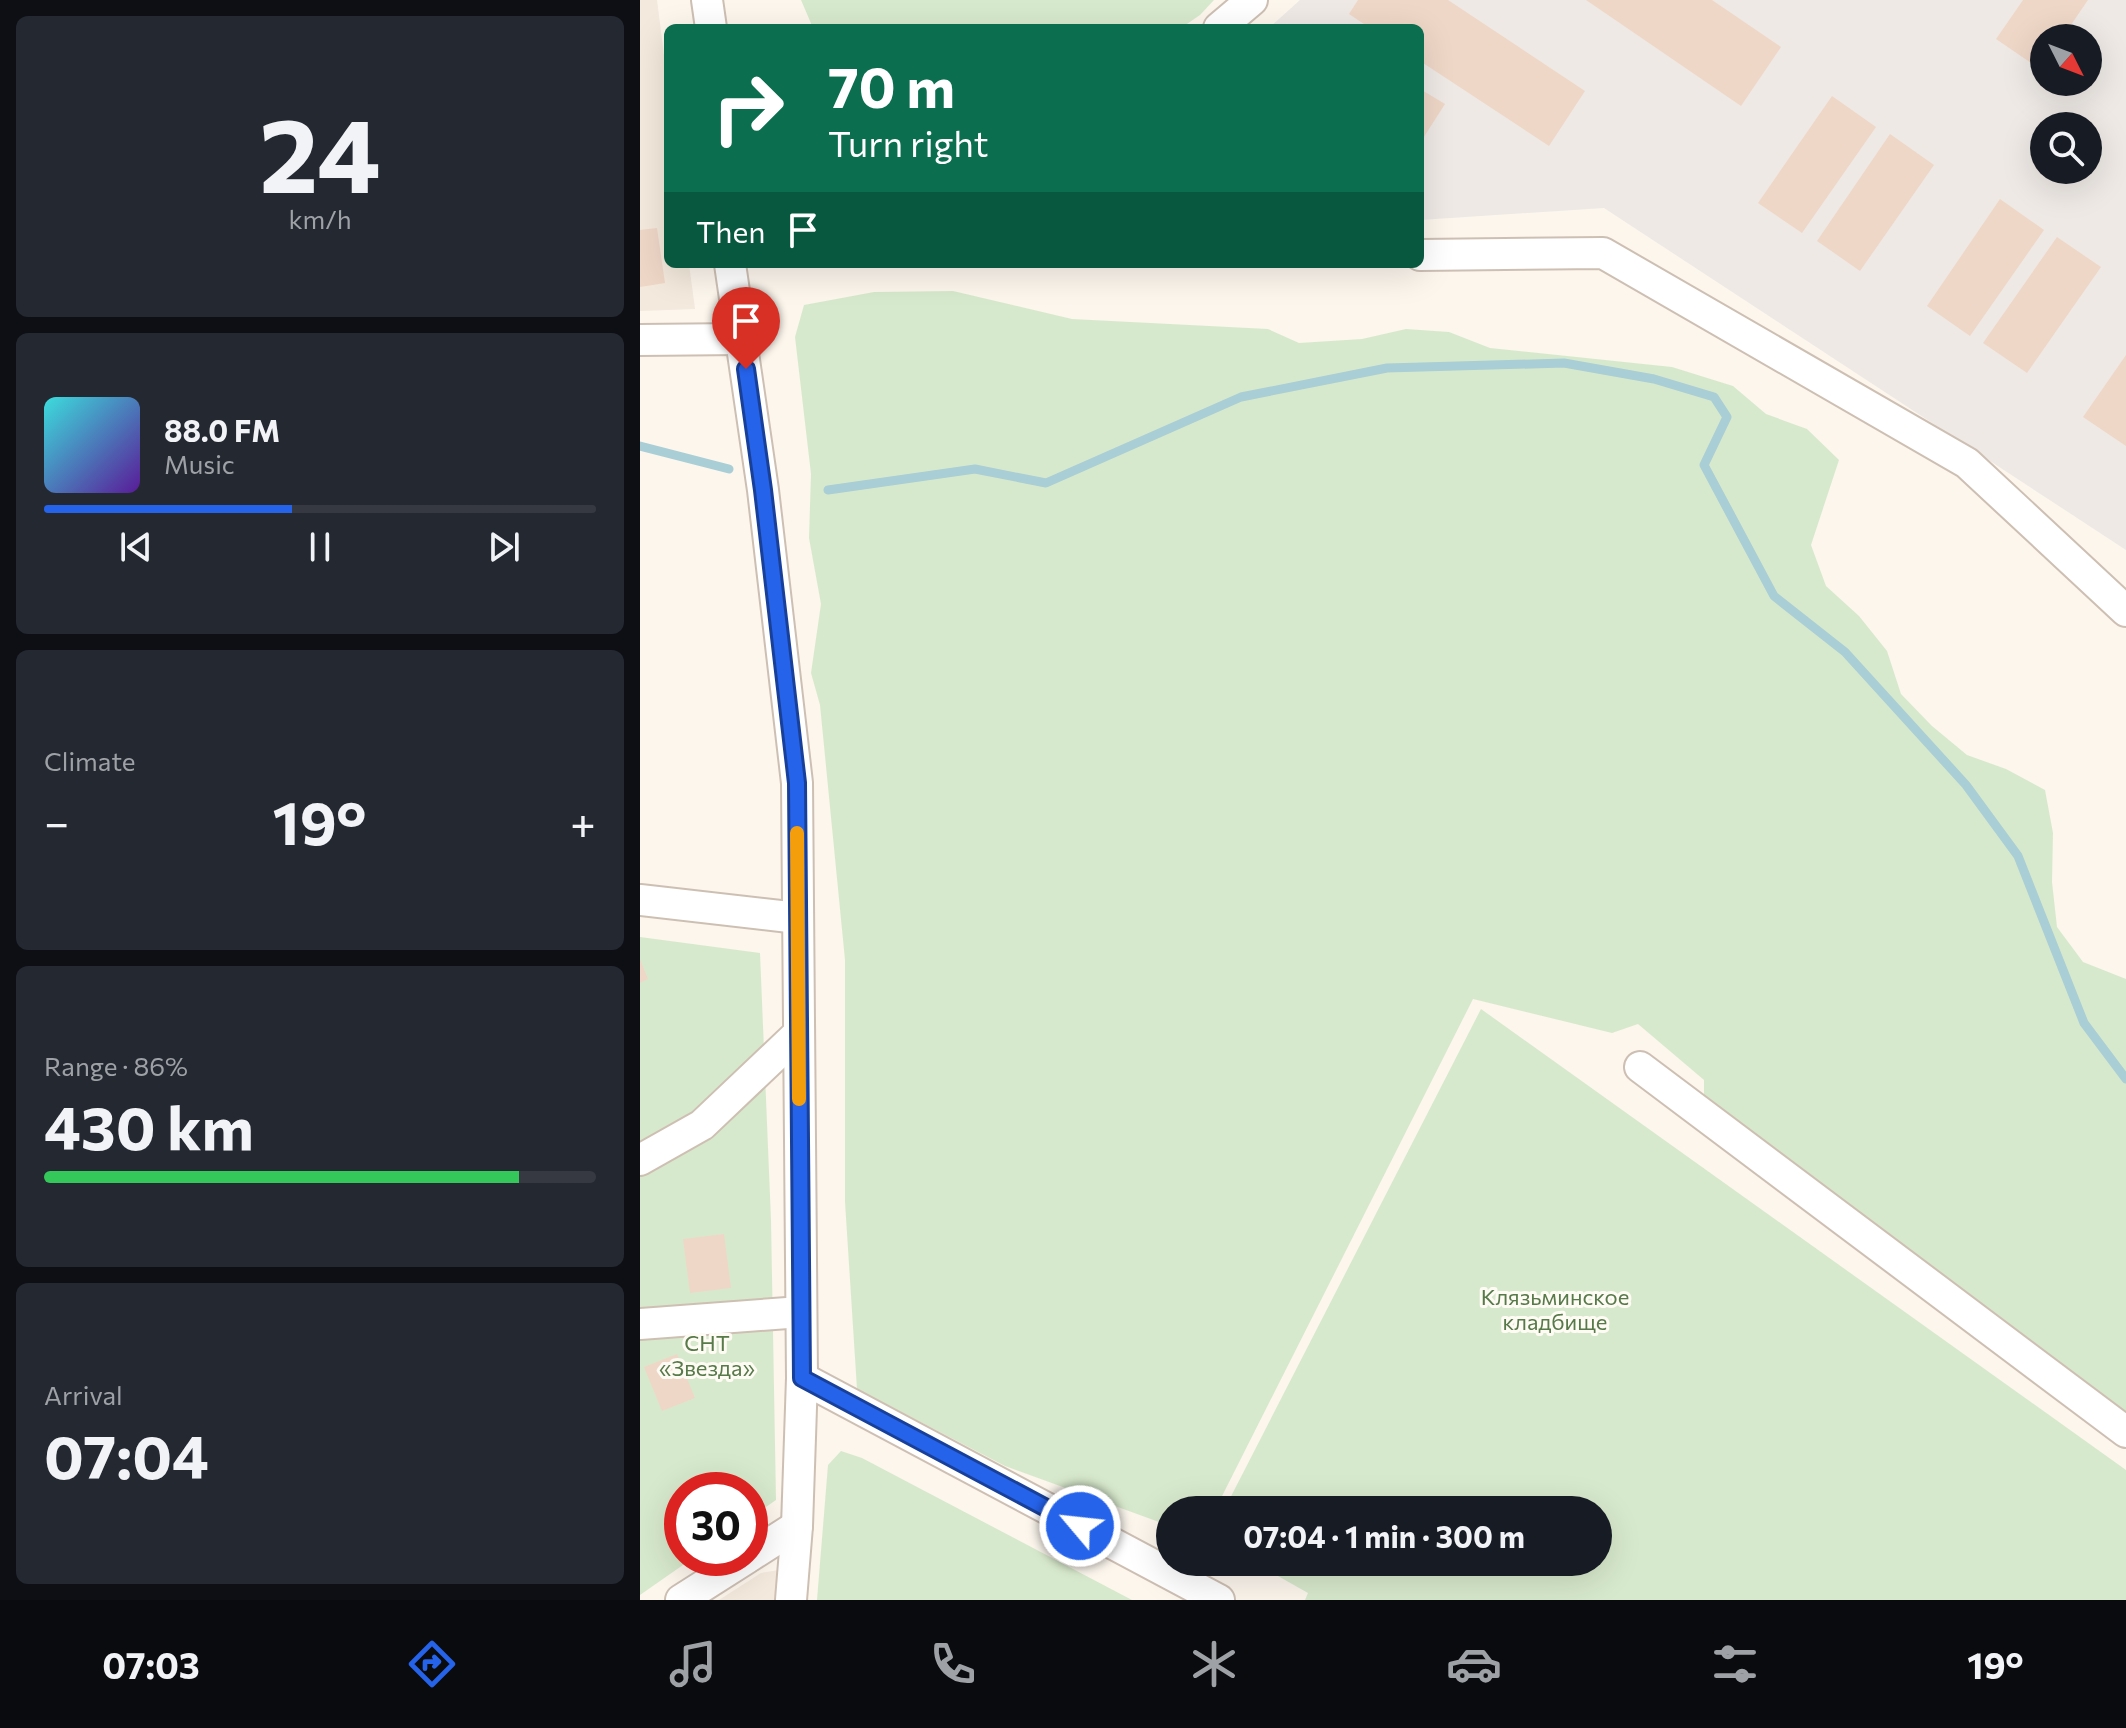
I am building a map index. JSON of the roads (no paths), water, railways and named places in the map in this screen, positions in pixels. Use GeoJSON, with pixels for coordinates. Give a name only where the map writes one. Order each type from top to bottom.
{"type":"FeatureCollection","features":[{"type":"Feature","properties":{"kind":"street"},"geometry":{"type":"LineString","coordinates":[[707,0],[710,24]]}},
{"type":"Feature","properties":{"kind":"street"},"geometry":{"type":"LineString","coordinates":[[1224,24],[1252,0]]}},
{"type":"Feature","properties":{"kind":"street"},"geometry":{"type":"LineString","coordinates":[[1424,255],[1603,253],[1967,463],[2126,611]]}},
{"type":"Feature","properties":{"kind":"street"},"geometry":{"type":"LineString","coordinates":[[731,268],[763,490],[797,783],[802,1378],[791,1600]]}},
{"type":"Feature","properties":{"kind":"street"},"geometry":{"type":"LineString","coordinates":[[640,340],[741,339]]}},
{"type":"Feature","properties":{"kind":"street"},"geometry":{"type":"LineString","coordinates":[[640,900],[798,918]]}},
{"type":"Feature","properties":{"kind":"street"},"geometry":{"type":"LineString","coordinates":[[640,1160],[702,1125],[799,1033]]}},
{"type":"Feature","properties":{"kind":"street"},"geometry":{"type":"LineString","coordinates":[[1640,1067],[2126,1432]]}},
{"type":"Feature","properties":{"kind":"street"},"geometry":{"type":"LineString","coordinates":[[640,1324],[801,1312]]}},
{"type":"Feature","properties":{"kind":"street"},"geometry":{"type":"LineString","coordinates":[[802,1378],[1219,1600]]}},
{"type":"Feature","properties":{"kind":"street"},"geometry":{"type":"LineString","coordinates":[[768,1544],[797,1526]]}},
{"type":"Feature","properties":{"kind":"street"},"geometry":{"type":"LineString","coordinates":[[681,1600],[718,1576]]}},
{"type":"Feature","properties":{"kind":"waterway"},"geometry":{"type":"LineString","coordinates":[[828,490],[975,469],[1046,483],[1241,397],[1387,368],[1564,363],[1654,379],[1714,397],[1727,417],[1704,465],[1774,596],[1845,652],[1966,785],[2018,856],[2084,1023],[2126,1079]]}},
{"type":"Feature","properties":{"kind":"waterway"},"geometry":{"type":"LineString","coordinates":[[640,446],[729,469]]}},
{"type":"Feature","properties":{"kind":"park label","name":"Клязьминское кладбище"},"geometry":{"type":"Point","coordinates":[1555,1308]}},
{"type":"Feature","properties":{"kind":"park label","name":"СНТ «Звезда»"},"geometry":{"type":"Point","coordinates":[707,1354]}}]}
